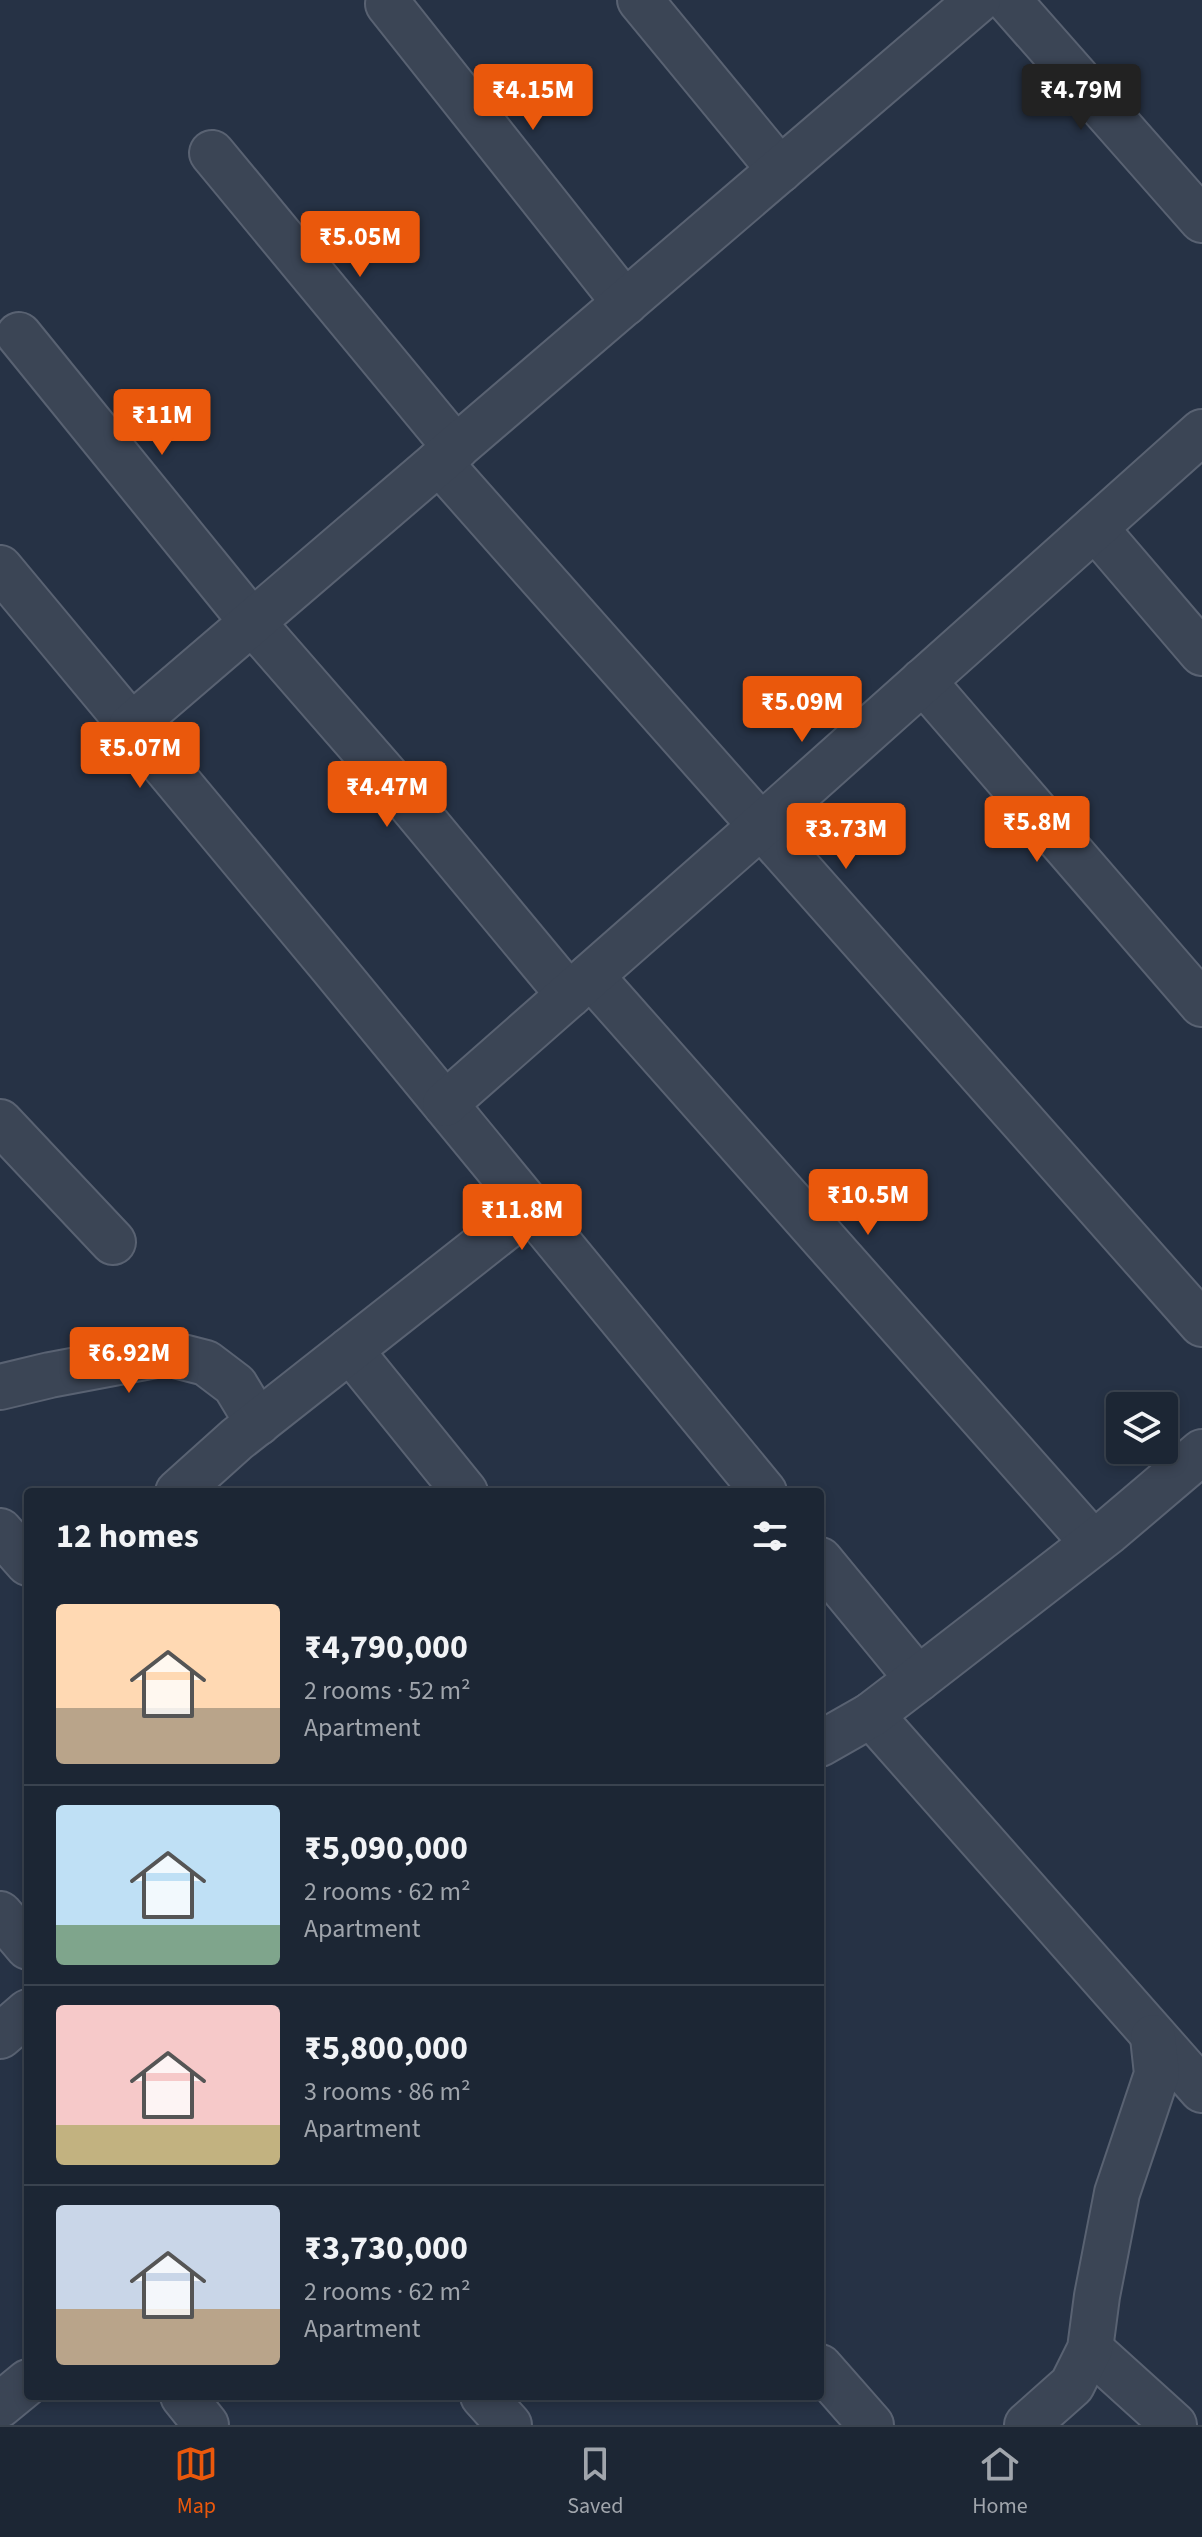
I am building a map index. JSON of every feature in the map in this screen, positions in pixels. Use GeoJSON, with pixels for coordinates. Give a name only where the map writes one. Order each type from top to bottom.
{"type":"FeatureCollection","features":[{"type":"Feature","properties":{"kind":"street"},"geometry":{"type":"LineString","coordinates":[[640,0],[780,170]]}},
{"type":"Feature","properties":{"kind":"street"},"geometry":{"type":"LineString","coordinates":[[131,726],[978,0]]}},
{"type":"Feature","properties":{"kind":"street"},"geometry":{"type":"LineString","coordinates":[[1008,0],[1202,220]]}},
{"type":"Feature","properties":{"kind":"street"},"geometry":{"type":"LineString","coordinates":[[388,4],[625,303]]}},
{"type":"Feature","properties":{"kind":"street"},"geometry":{"type":"LineString","coordinates":[[212,153],[448,455],[761,826],[1202,1324]]}},
{"type":"Feature","properties":{"kind":"street"},"geometry":{"type":"LineString","coordinates":[[19,335],[252,622],[402,794],[1093,1543]]}},
{"type":"Feature","properties":{"kind":"street"},"geometry":{"type":"LineString","coordinates":[[445,1104],[1202,432]]}},
{"type":"Feature","properties":{"kind":"street"},"geometry":{"type":"LineString","coordinates":[[1095,528],[1202,653]]}},
{"type":"Feature","properties":{"kind":"street"},"geometry":{"type":"LineString","coordinates":[[0,568],[761,1488]]}},
{"type":"Feature","properties":{"kind":"street"},"geometry":{"type":"LineString","coordinates":[[923,681],[1202,1004]]}},
{"type":"Feature","properties":{"kind":"street"},"geometry":{"type":"LineString","coordinates":[[0,1122],[113,1242]]}},
{"type":"Feature","properties":{"kind":"street"},"geometry":{"type":"LineString","coordinates":[[183,1488],[258,1423],[530,1208]]}},
{"type":"Feature","properties":{"kind":"street"},"geometry":{"type":"LineString","coordinates":[[350,1350],[462,1488]]}},
{"type":"Feature","properties":{"kind":"street"},"geometry":{"type":"LineString","coordinates":[[0,1387],[167,1353],[206,1363],[235,1385],[258,1423]]}},
{"type":"Feature","properties":{"kind":"street"},"geometry":{"type":"LineString","coordinates":[[824,1742],[871,1715],[918,1679],[1093,1543],[1202,1452]]}},
{"type":"Feature","properties":{"kind":"street"},"geometry":{"type":"LineString","coordinates":[[0,1531],[24,1558]]}},
{"type":"Feature","properties":{"kind":"street"},"geometry":{"type":"LineString","coordinates":[[824,1565],[918,1679]]}},
{"type":"Feature","properties":{"kind":"street"},"geometry":{"type":"LineString","coordinates":[[871,1715],[1202,2090]]}},
{"type":"Feature","properties":{"kind":"street"},"geometry":{"type":"LineString","coordinates":[[0,1914],[24,1942]]}},
{"type":"Feature","properties":{"kind":"street"},"geometry":{"type":"LineString","coordinates":[[0,2036],[24,2015]]}},
{"type":"Feature","properties":{"kind":"street"},"geometry":{"type":"LineString","coordinates":[[1027,2425],[1072,2385],[1090,2349],[1117,2193],[1157,2074],[1153,2037]]}},
{"type":"Feature","properties":{"kind":"street"},"geometry":{"type":"LineString","coordinates":[[1090,2349],[1174,2425]]}},
{"type":"Feature","properties":{"kind":"street"},"geometry":{"type":"LineString","coordinates":[[824,2372],[871,2425]]}},
{"type":"Feature","properties":{"kind":"street"},"geometry":{"type":"LineString","coordinates":[[0,2405],[24,2385]]}},
{"type":"Feature","properties":{"kind":"street"},"geometry":{"type":"LineString","coordinates":[[186,2400],[206,2425]]}},
{"type":"Feature","properties":{"kind":"street"},"geometry":{"type":"LineString","coordinates":[[487,2400],[509,2425]]}}]}
